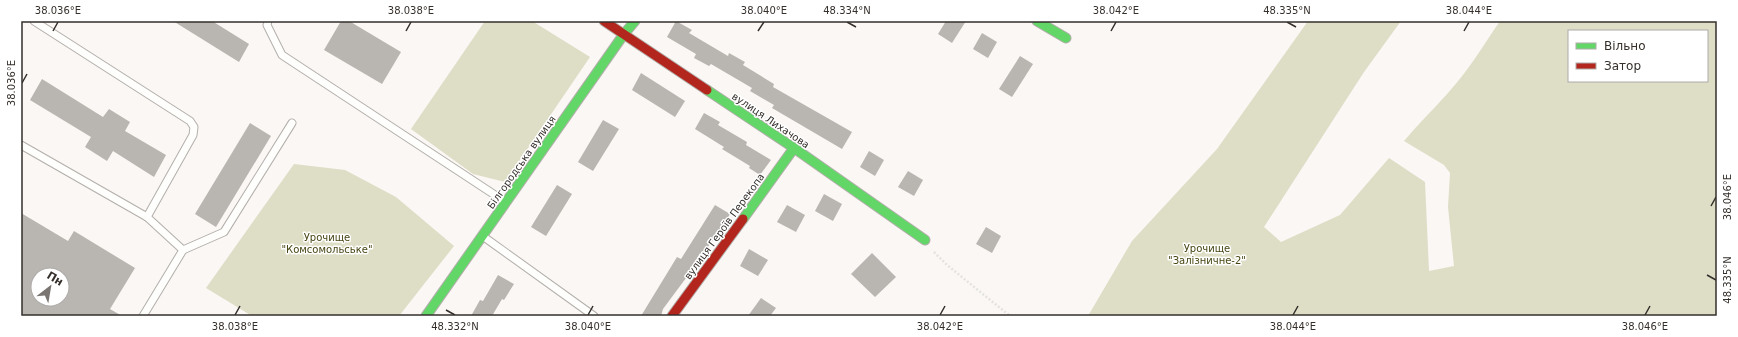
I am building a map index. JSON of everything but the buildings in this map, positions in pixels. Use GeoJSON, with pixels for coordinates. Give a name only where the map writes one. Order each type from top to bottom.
{"type":"FeatureCollection","features":[{"type":"Feature","properties":{"kind":"street","name":"вулиця Лихачова"},"geometry":{"type":"LineString","coordinates":[[604,21],[794,148],[925,240]]}},
{"type":"Feature","properties":{"kind":"street","name":"Білгородська вулиця"},"geometry":{"type":"LineString","coordinates":[[426,316],[624,34],[636,21]]}},
{"type":"Feature","properties":{"kind":"street"},"geometry":{"type":"LineString","coordinates":[[1037,21],[1066,38]]}},
{"type":"Feature","properties":{"kind":"street","name":"вулиця Героїв Перекопа"},"geometry":{"type":"LineString","coordinates":[[672,316],[794,148]]}},
{"type":"Feature","properties":{"kind":"lane"},"geometry":{"type":"LineString","coordinates":[[34,21],[190,121],[194,127],[193,135],[148,217]]}},
{"type":"Feature","properties":{"kind":"lane"},"geometry":{"type":"LineString","coordinates":[[268,21],[267,26],[282,55],[506,202]]}},
{"type":"Feature","properties":{"kind":"lane"},"geometry":{"type":"LineString","coordinates":[[143,316],[183,250],[224,232],[292,123]]}},
{"type":"Feature","properties":{"kind":"lane"},"geometry":{"type":"LineString","coordinates":[[21,145],[148,217],[183,250]]}},
{"type":"Feature","properties":{"kind":"lane"},"geometry":{"type":"LineString","coordinates":[[482,236],[594,316]]}},
{"type":"Feature","properties":{"kind":"path"},"geometry":{"type":"LineString","coordinates":[[925,240],[947,265],[1010,316]]}},
{"type":"Feature","properties":{"kind":"green space"},"geometry":{"type":"Polygon","coordinates":[[[485,21],[532,21],[590,57],[505,182],[473,174],[411,129],[485,21]]]}},
{"type":"Feature","properties":{"kind":"green space","name":"Урочище \"Залізничне-2\""},"geometry":{"type":"Polygon","coordinates":[[[1308,21],[1401,21],[1364,72],[1264,227],[1281,242],[1340,215],[1389,158],[1425,182],[1429,271],[1454,266],[1448,207],[1450,173],[1444,165],[1404,141],[1455,85],[1500,21],[1717,21],[1717,316],[1088,316],[1132,241],[1217,149],[1308,21]]]}},
{"type":"Feature","properties":{"kind":"green space","name":"Урочище \"Комсомольське\""},"geometry":{"type":"Polygon","coordinates":[[[294,164],[345,170],[396,197],[454,246],[399,316],[252,316],[206,288],[294,164]]]}},
{"type":"Feature","properties":{"kind":"traffic: fast"},"geometry":{"type":"LineString","coordinates":[[426,316],[624,34],[635,21]]}},
{"type":"Feature","properties":{"kind":"traffic: fast"},"geometry":{"type":"LineString","coordinates":[[1037,21],[1066,38]]}},
{"type":"Feature","properties":{"kind":"traffic: fast"},"geometry":{"type":"LineString","coordinates":[[707,90],[794,148],[925,240]]}},
{"type":"Feature","properties":{"kind":"traffic: fast"},"geometry":{"type":"LineString","coordinates":[[743,219],[794,148]]}},
{"type":"Feature","properties":{"kind":"traffic: jam"},"geometry":{"type":"LineString","coordinates":[[604,21],[707,90]]}},
{"type":"Feature","properties":{"kind":"traffic: jam"},"geometry":{"type":"LineString","coordinates":[[672,316],[743,219]]}}]}
